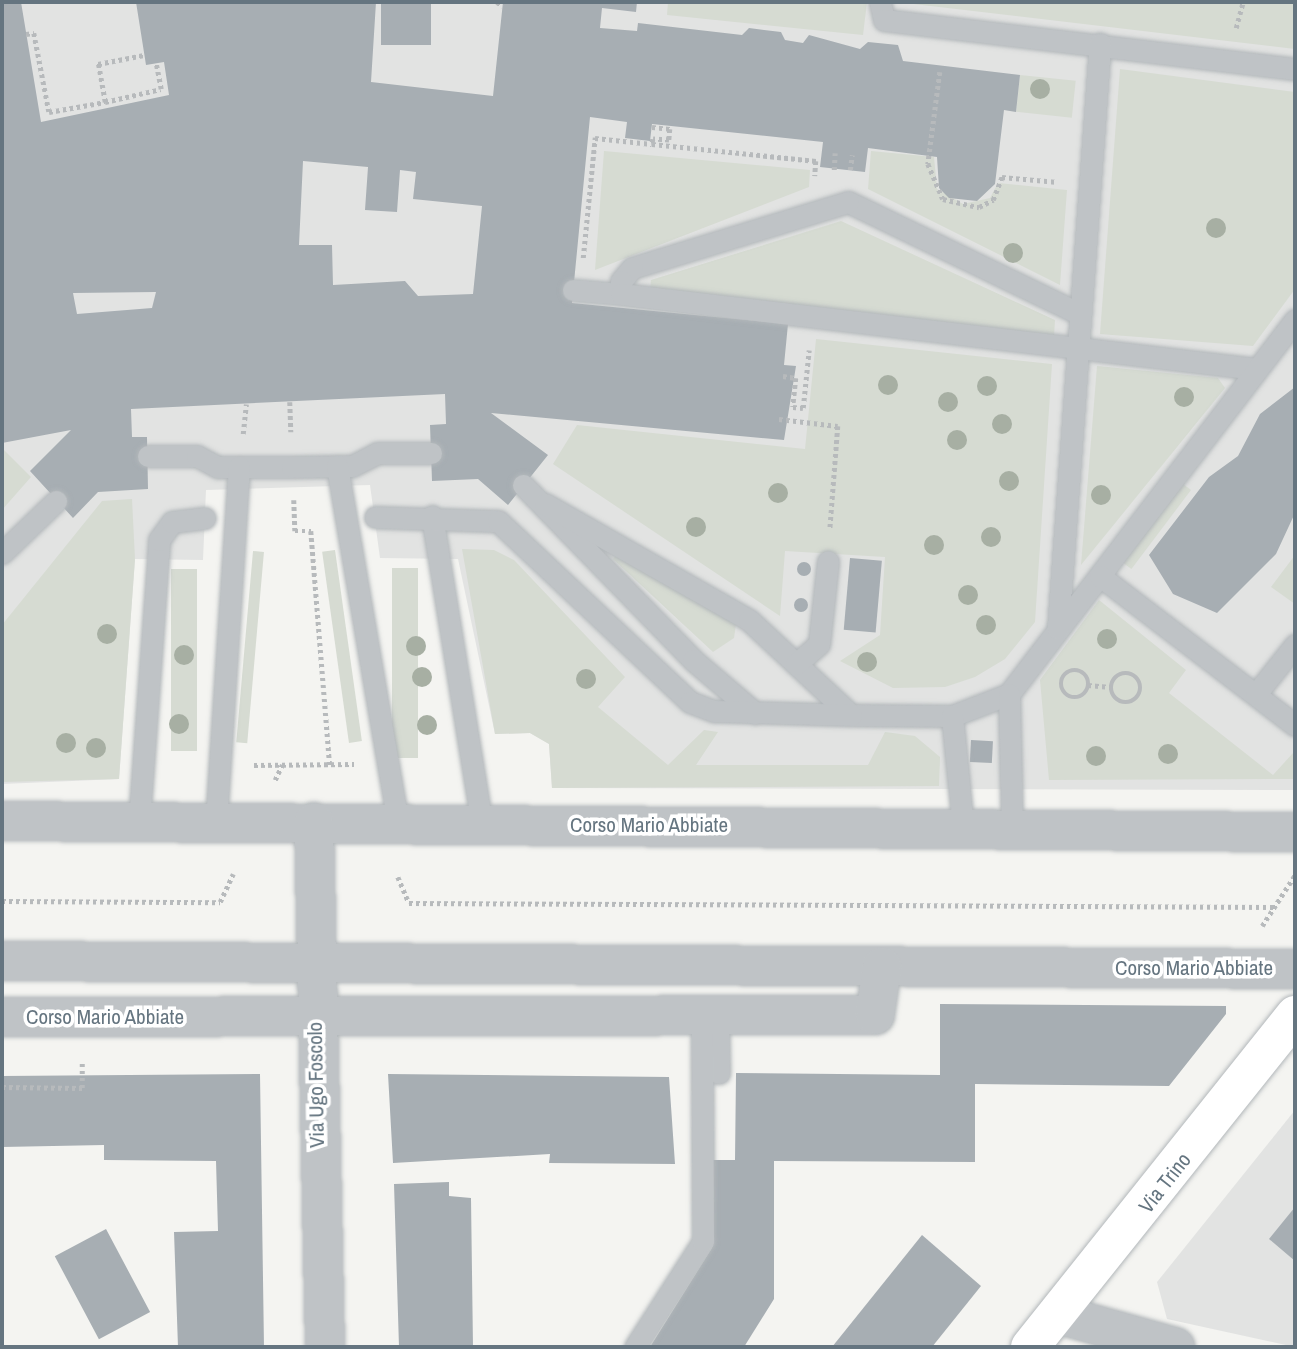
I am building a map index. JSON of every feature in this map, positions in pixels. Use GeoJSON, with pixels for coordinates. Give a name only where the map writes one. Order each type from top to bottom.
{"type":"FeatureCollection","features":[{"type":"Feature","properties":{"kind":"main road","name":"Via Trino"},"geometry":{"type":"LineString","coordinates":[[1030,1347],[1295,1015]]}},
{"type":"Feature","properties":{"kind":"street","name":"Corso Mario Abbiate"},"geometry":{"type":"LineString","coordinates":[[2,821],[1012,827],[1295,832]]}},
{"type":"Feature","properties":{"kind":"street","name":"Via Ugo Foscolo"},"geometry":{"type":"LineString","coordinates":[[314,822],[314,1017],[325,1347]]}},
{"type":"Feature","properties":{"kind":"street","name":"Corso Mario Abbiate"},"geometry":{"type":"LineString","coordinates":[[2,961],[1295,969]]}},
{"type":"Feature","properties":{"kind":"street","name":"Corso Mario Abbiate"},"geometry":{"type":"LineString","coordinates":[[2,1017],[875,1015],[882,967]]}},
{"type":"Feature","properties":{"kind":"street"},"geometry":{"type":"LineString","coordinates":[[1058,1314],[1175,1347]]}},
{"type":"Feature","properties":{"kind":"lane"},"geometry":{"type":"LineString","coordinates":[[880,2],[884,20],[1295,69]]}},
{"type":"Feature","properties":{"kind":"lane"},"geometry":{"type":"LineString","coordinates":[[1058,628],[1075,349],[1101,44]]}},
{"type":"Feature","properties":{"kind":"lane"},"geometry":{"type":"LineString","coordinates":[[621,294],[632,268],[848,202],[1078,313]]}},
{"type":"Feature","properties":{"kind":"lane"},"geometry":{"type":"LineString","coordinates":[[576,290],[1258,369]]}},
{"type":"Feature","properties":{"kind":"lane"},"geometry":{"type":"LineString","coordinates":[[375,517],[474,517],[507,527],[690,702],[755,713],[952,716],[1009,694],[1295,320]]}},
{"type":"Feature","properties":{"kind":"lane"},"geometry":{"type":"LineString","coordinates":[[148,456],[197,456],[218,467],[337,466],[377,453],[431,453]]}},
{"type":"Feature","properties":{"kind":"lane"},"geometry":{"type":"LineString","coordinates":[[337,466],[385,764],[398,823]]}},
{"type":"Feature","properties":{"kind":"lane"},"geometry":{"type":"LineString","coordinates":[[216,822],[222,764],[239,467]]}},
{"type":"Feature","properties":{"kind":"lane"},"geometry":{"type":"LineString","coordinates":[[523,485],[545,504],[693,660],[755,713]]}},
{"type":"Feature","properties":{"kind":"lane"},"geometry":{"type":"LineString","coordinates":[[2,572],[10,547],[56,500]]}},
{"type":"Feature","properties":{"kind":"lane"},"geometry":{"type":"LineString","coordinates":[[545,504],[749,620],[851,715]]}},
{"type":"Feature","properties":{"kind":"lane"},"geometry":{"type":"LineString","coordinates":[[432,516],[482,824]]}},
{"type":"Feature","properties":{"kind":"lane"},"geometry":{"type":"LineString","coordinates":[[139,822],[159,540],[172,522],[205,518]]}},
{"type":"Feature","properties":{"kind":"lane"},"geometry":{"type":"LineString","coordinates":[[796,664],[819,644],[828,561]]}},
{"type":"Feature","properties":{"kind":"lane"},"geometry":{"type":"LineString","coordinates":[[1100,576],[1295,724]]}},
{"type":"Feature","properties":{"kind":"lane"},"geometry":{"type":"LineString","coordinates":[[1256,694],[1295,645]]}},
{"type":"Feature","properties":{"kind":"lane"},"geometry":{"type":"LineString","coordinates":[[1009,694],[1012,827]]}},
{"type":"Feature","properties":{"kind":"lane"},"geometry":{"type":"LineString","coordinates":[[952,716],[963,827]]}},
{"type":"Feature","properties":{"kind":"lane"},"geometry":{"type":"LineString","coordinates":[[710,1016],[719,1073]]}},
{"type":"Feature","properties":{"kind":"lane"},"geometry":{"type":"LineString","coordinates":[[635,1347],[703,1241],[710,1016]]}},
{"type":"Feature","properties":{"kind":"path"},"geometry":{"type":"LineString","coordinates":[[497,2],[503,6]]}},
{"type":"Feature","properties":{"kind":"path"},"geometry":{"type":"LineString","coordinates":[[26,34],[34,33],[49,112],[161,89],[156,62]]}},
{"type":"Feature","properties":{"kind":"path"},"geometry":{"type":"LineString","coordinates":[[105,102],[97,64],[144,55]]}},
{"type":"Feature","properties":{"kind":"path"},"geometry":{"type":"LineString","coordinates":[[940,72],[928,164],[943,199],[979,207],[993,200],[1002,177],[1088,186]]}},
{"type":"Feature","properties":{"kind":"path"},"geometry":{"type":"LineString","coordinates":[[652,127],[670,129],[669,141],[653,139],[652,144]]}},
{"type":"Feature","properties":{"kind":"path"},"geometry":{"type":"LineString","coordinates":[[576,290],[595,138],[816,161],[815,176],[841,179]]}},
{"type":"Feature","properties":{"kind":"path"},"geometry":{"type":"LineString","coordinates":[[783,376],[796,378],[793,407],[803,408],[806,379]]}},
{"type":"Feature","properties":{"kind":"path"},"geometry":{"type":"LineString","coordinates":[[779,419],[838,425],[828,561]]}},
{"type":"Feature","properties":{"kind":"path"},"geometry":{"type":"LineString","coordinates":[[295,531],[311,531],[330,765]]}},
{"type":"Feature","properties":{"kind":"path"},"geometry":{"type":"LineString","coordinates":[[1081,671],[1088,685],[1080,698],[1069,698],[1062,678],[1081,671]]}},
{"type":"Feature","properties":{"kind":"path"},"geometry":{"type":"LineString","coordinates":[[1121,673],[1132,673],[1141,694],[1120,702],[1111,687],[1121,673]]}},
{"type":"Feature","properties":{"kind":"path"},"geometry":{"type":"LineString","coordinates":[[1088,685],[1111,687]]}},
{"type":"Feature","properties":{"kind":"path"},"geometry":{"type":"LineString","coordinates":[[222,764],[385,764]]}},
{"type":"Feature","properties":{"kind":"path"},"geometry":{"type":"LineString","coordinates":[[272,786],[282,765]]}},
{"type":"Feature","properties":{"kind":"path"},"geometry":{"type":"LineString","coordinates":[[2,901],[220,902],[233,874]]}},
{"type":"Feature","properties":{"kind":"path"},"geometry":{"type":"LineString","coordinates":[[1256,936],[1295,874]]}},
{"type":"Feature","properties":{"kind":"path"},"geometry":{"type":"LineString","coordinates":[[398,877],[409,903],[1274,907]]}},
{"type":"Feature","properties":{"kind":"path"},"geometry":{"type":"LineString","coordinates":[[2,1087],[82,1088],[82,1074]]}},
{"type":"Feature","properties":{"kind":"shaded area"},"geometry":{"type":"Polygon","coordinates":[[[2,2],[1295,2],[1295,790],[552,788],[549,744],[530,733],[495,734],[458,559],[380,558],[370,485],[206,490],[203,560],[135,559],[119,779],[2,784],[2,2]]]}},
{"type":"Feature","properties":{"kind":"shaded area"},"geometry":{"type":"Polygon","coordinates":[[[668,2],[867,2],[863,35],[667,15],[668,2]]]}},
{"type":"Feature","properties":{"kind":"shaded area"},"geometry":{"type":"Polygon","coordinates":[[[906,2],[1295,2],[1295,49],[905,3],[906,2]]]}},
{"type":"Feature","properties":{"kind":"shaded area"},"geometry":{"type":"Polygon","coordinates":[[[1120,69],[1295,92],[1295,289],[1253,346],[1100,334],[1120,69]]]}},
{"type":"Feature","properties":{"kind":"shaded area"},"geometry":{"type":"Polygon","coordinates":[[[1020,75],[1076,81],[1072,118],[1016,112],[1020,75]]]}},
{"type":"Feature","properties":{"kind":"shaded area"},"geometry":{"type":"Polygon","coordinates":[[[604,151],[810,170],[809,187],[595,270],[604,151]]]}},
{"type":"Feature","properties":{"kind":"shaded area"},"geometry":{"type":"Polygon","coordinates":[[[871,151],[934,157],[937,189],[963,204],[990,198],[998,183],[1067,190],[1060,285],[868,189],[871,151]]]}},
{"type":"Feature","properties":{"kind":"shaded area"},"geometry":{"type":"Polygon","coordinates":[[[841,221],[1055,320],[1054,337],[650,290],[651,280],[841,221]]]}},
{"type":"Feature","properties":{"kind":"shaded area"},"geometry":{"type":"Polygon","coordinates":[[[816,339],[1052,364],[1035,622],[1005,659],[975,677],[945,687],[893,688],[840,661],[880,635],[885,557],[785,551],[780,616],[553,464],[577,425],[805,449],[816,339]]]}},
{"type":"Feature","properties":{"kind":"shaded area"},"geometry":{"type":"Polygon","coordinates":[[[1097,366],[1218,378],[1225,388],[1081,565],[1097,366]]]}},
{"type":"Feature","properties":{"kind":"shaded area"},"geometry":{"type":"Polygon","coordinates":[[[2,451],[31,477],[2,510],[2,451]]]}},
{"type":"Feature","properties":{"kind":"shaded area"},"geometry":{"type":"Polygon","coordinates":[[[1183,484],[1191,490],[1131,569],[1123,563],[1183,484]]]}},
{"type":"Feature","properties":{"kind":"shaded area"},"geometry":{"type":"Polygon","coordinates":[[[132,499],[135,559],[119,779],[2,782],[2,625],[102,501],[132,499]]]}},
{"type":"Feature","properties":{"kind":"shaded area"},"geometry":{"type":"Polygon","coordinates":[[[462,549],[494,550],[514,560],[625,677],[598,707],[668,765],[704,730],[718,732],[696,765],[868,765],[885,732],[915,736],[940,757],[939,786],[552,788],[549,744],[530,733],[495,734],[462,549]]]}},
{"type":"Feature","properties":{"kind":"shaded area"},"geometry":{"type":"Polygon","coordinates":[[[335,550],[362,741],[349,743],[322,552],[335,550]]]}},
{"type":"Feature","properties":{"kind":"shaded area"},"geometry":{"type":"Polygon","coordinates":[[[253,551],[264,552],[247,743],[236,742],[253,551]]]}},
{"type":"Feature","properties":{"kind":"shaded area"},"geometry":{"type":"Polygon","coordinates":[[[619,552],[736,624],[734,638],[713,652],[613,559],[619,552]]]}},
{"type":"Feature","properties":{"kind":"shaded area"},"geometry":{"type":"Polygon","coordinates":[[[1295,555],[1295,604],[1271,587],[1295,555]]]}},
{"type":"Feature","properties":{"kind":"shaded area"},"geometry":{"type":"Polygon","coordinates":[[[392,568],[418,568],[418,758],[392,758],[392,568]]]}},
{"type":"Feature","properties":{"kind":"shaded area"},"geometry":{"type":"Polygon","coordinates":[[[171,569],[197,569],[197,751],[171,751],[171,569]]]}},
{"type":"Feature","properties":{"kind":"shaded area"},"geometry":{"type":"Polygon","coordinates":[[[1099,600],[1186,670],[1169,693],[1273,775],[1293,753],[1295,779],[1049,780],[1040,680],[1099,600]]]}},
{"type":"Feature","properties":{"kind":"shaded area"},"geometry":{"type":"Polygon","coordinates":[[[1295,1110],[1295,1347],[1167,1319],[1157,1282],[1295,1110]]]}},
{"type":"Feature","properties":{"kind":"building"},"geometry":{"type":"Polygon","coordinates":[[[2,2],[21,2],[41,122],[169,95],[164,62],[146,65],[136,2],[376,2],[371,82],[493,96],[503,2],[637,2],[636,12],[602,8],[600,28],[637,31],[638,23],[742,35],[749,28],[781,32],[785,40],[803,43],[809,35],[860,49],[868,42],[898,45],[903,61],[1020,75],[1016,112],[1004,110],[995,184],[977,201],[949,198],[939,188],[937,157],[868,148],[865,172],[820,167],[823,142],[652,124],[650,141],[625,138],[627,122],[590,117],[572,303],[788,324],[784,365],[796,366],[784,440],[491,413],[548,455],[508,505],[478,479],[432,481],[430,425],[446,424],[445,394],[131,409],[132,437],[147,437],[148,489],[98,492],[73,518],[30,471],[71,430],[2,443],[2,2]],[[303,161],[299,245],[332,245],[333,285],[405,281],[418,296],[473,294],[482,206],[413,199],[416,172],[400,170],[397,212],[365,210],[368,167],[303,161]],[[156,292],[73,293],[77,314],[152,308],[156,292]]]}},
{"type":"Feature","properties":{"kind":"building"},"geometry":{"type":"Polygon","coordinates":[[[381,2],[431,2],[431,45],[381,45],[381,2]]]}},
{"type":"Feature","properties":{"kind":"building"},"geometry":{"type":"Polygon","coordinates":[[[1295,387],[1295,513],[1276,554],[1217,613],[1173,594],[1149,555],[1209,477],[1238,456],[1260,414],[1295,387]]]}},
{"type":"Feature","properties":{"kind":"building"},"geometry":{"type":"Polygon","coordinates":[[[850,558],[882,561],[876,633],[844,630],[850,558]]]}},
{"type":"Feature","properties":{"kind":"building"},"geometry":{"type":"Polygon","coordinates":[[[804,562],[809,564],[809,574],[804,576],[799,574],[797,569],[799,564],[804,562]]]}},
{"type":"Feature","properties":{"kind":"building"},"geometry":{"type":"Polygon","coordinates":[[[801,598],[806,600],[806,610],[801,612],[796,610],[794,605],[796,600],[801,598]]]}},
{"type":"Feature","properties":{"kind":"building"},"geometry":{"type":"Polygon","coordinates":[[[971,740],[993,741],[992,763],[970,762],[971,740]]]}},
{"type":"Feature","properties":{"kind":"building"},"geometry":{"type":"Polygon","coordinates":[[[940,1004],[1226,1006],[1226,1014],[1169,1086],[975,1084],[975,1162],[774,1161],[774,1299],[744,1347],[650,1347],[712,1248],[713,1160],[735,1160],[736,1073],[940,1075],[940,1004]]]}},
{"type":"Feature","properties":{"kind":"building"},"geometry":{"type":"Polygon","coordinates":[[[260,1074],[264,1347],[178,1347],[174,1232],[218,1231],[216,1161],[104,1160],[104,1145],[2,1147],[2,1076],[260,1074]]]}},
{"type":"Feature","properties":{"kind":"building"},"geometry":{"type":"Polygon","coordinates":[[[388,1074],[669,1077],[675,1164],[549,1163],[550,1154],[393,1163],[388,1074]]]}},
{"type":"Feature","properties":{"kind":"building"},"geometry":{"type":"Polygon","coordinates":[[[449,1182],[449,1196],[471,1198],[473,1347],[399,1347],[394,1184],[449,1182]]]}},
{"type":"Feature","properties":{"kind":"building"},"geometry":{"type":"Polygon","coordinates":[[[1295,1207],[1295,1261],[1269,1239],[1295,1207]]]}},
{"type":"Feature","properties":{"kind":"building"},"geometry":{"type":"Polygon","coordinates":[[[106,1229],[150,1312],[99,1339],[55,1256],[106,1229]]]}},
{"type":"Feature","properties":{"kind":"building"},"geometry":{"type":"Polygon","coordinates":[[[922,1235],[981,1286],[932,1347],[832,1347],[922,1235]]]}}]}
